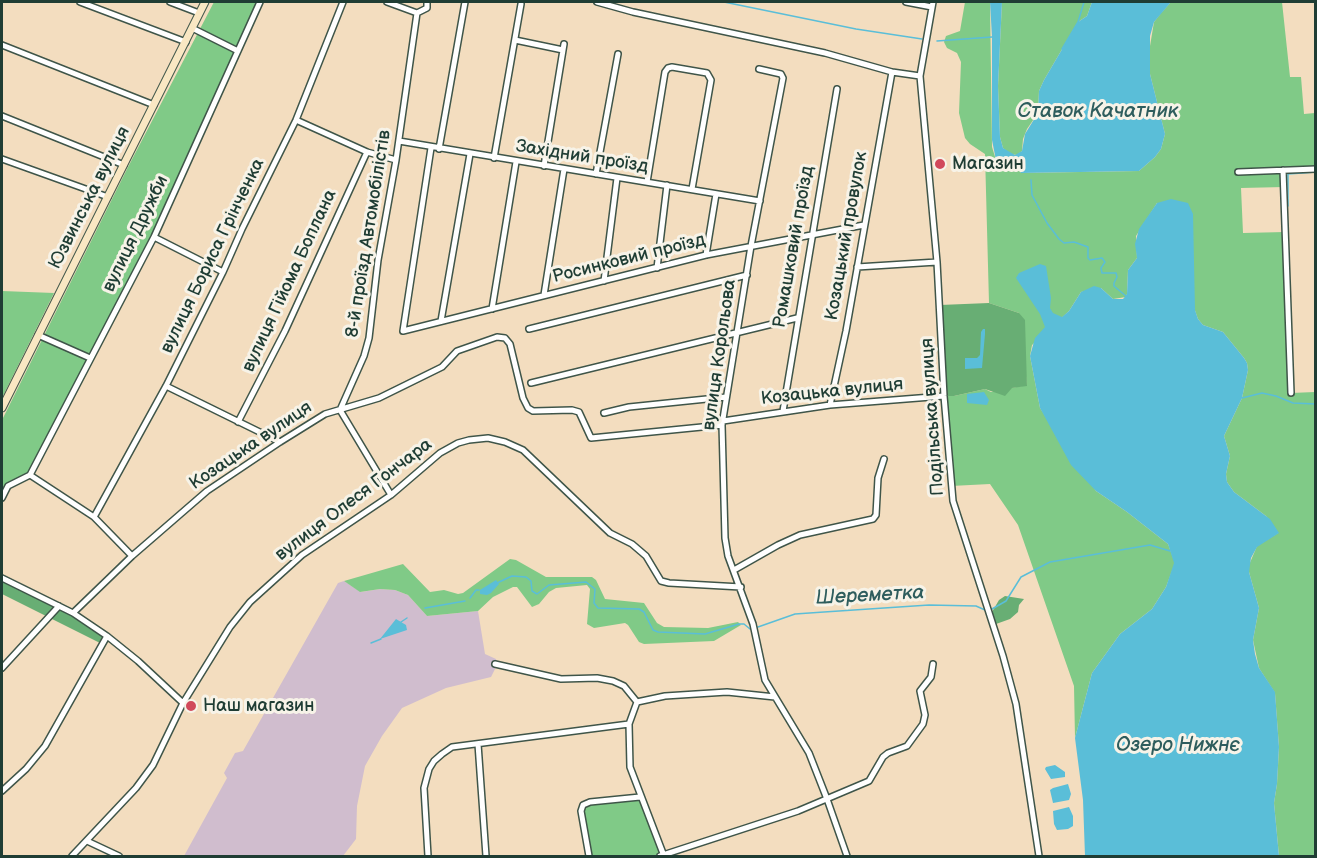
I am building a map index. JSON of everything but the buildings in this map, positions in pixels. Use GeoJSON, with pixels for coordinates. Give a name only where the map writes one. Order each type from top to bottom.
{"type":"FeatureCollection","features":[{"type":"Feature","properties":{"kind":"main road","name":"Юзвинська вулиця"},"geometry":{"type":"LineString","coordinates":[[2,408],[205,2]]}},
{"type":"Feature","properties":{"kind":"street"},"geometry":{"type":"LineString","coordinates":[[80,2],[186,42]]}},
{"type":"Feature","properties":{"kind":"street"},"geometry":{"type":"LineString","coordinates":[[170,2],[199,13]]}},
{"type":"Feature","properties":{"kind":"street","name":"вулиця Дружби"},"geometry":{"type":"LineString","coordinates":[[30,475],[154,237],[260,2]]}},
{"type":"Feature","properties":{"kind":"street","name":"вулиця Бориса Грінченка"},"geometry":{"type":"LineString","coordinates":[[94,517],[223,272],[296,120],[343,2]]}},
{"type":"Feature","properties":{"kind":"street"},"geometry":{"type":"LineString","coordinates":[[387,2],[417,13],[426,8],[427,2]]}},
{"type":"Feature","properties":{"kind":"street"},"geometry":{"type":"LineString","coordinates":[[439,149],[465,2]]}},
{"type":"Feature","properties":{"kind":"street"},"geometry":{"type":"LineString","coordinates":[[597,2],[633,12],[825,53],[892,72],[921,76]]}},
{"type":"Feature","properties":{"kind":"street"},"geometry":{"type":"LineString","coordinates":[[906,2],[933,4]]}},
{"type":"Feature","properties":{"kind":"street"},"geometry":{"type":"LineString","coordinates":[[494,158],[521,4]]}},
{"type":"Feature","properties":{"kind":"street","name":"Подільська вулиця"},"geometry":{"type":"LineString","coordinates":[[933,4],[921,76],[937,262],[944,396],[953,501],[1017,704],[1039,856]]}},
{"type":"Feature","properties":{"kind":"street","name":"8-й проїзд Автомобілістів"},"geometry":{"type":"LineString","coordinates":[[340,410],[364,356],[369,338],[378,260],[399,141],[417,13]]}},
{"type":"Feature","properties":{"kind":"street"},"geometry":{"type":"LineString","coordinates":[[192,28],[238,51]]}},
{"type":"Feature","properties":{"kind":"street"},"geometry":{"type":"LineString","coordinates":[[514,40],[564,47],[544,166]]}},
{"type":"Feature","properties":{"kind":"street"},"geometry":{"type":"LineString","coordinates":[[2,45],[154,105]]}},
{"type":"Feature","properties":{"kind":"street"},"geometry":{"type":"LineString","coordinates":[[596,174],[618,54]]}},
{"type":"Feature","properties":{"kind":"street"},"geometry":{"type":"LineString","coordinates":[[647,182],[665,72],[672,67],[707,73],[711,80],[692,189]]}},
{"type":"Feature","properties":{"kind":"street","name":"вулиця Корольова"},"geometry":{"type":"LineString","coordinates":[[759,69],[780,74],[783,78],[751,246],[722,423],[724,527],[728,556],[753,624],[763,676],[809,753],[847,856]]}},
{"type":"Feature","properties":{"kind":"street","name":"Козацький провулок"},"geometry":{"type":"LineString","coordinates":[[830,405],[892,72]]}},
{"type":"Feature","properties":{"kind":"street","name":"Ромашковий проїзд"},"geometry":{"type":"LineString","coordinates":[[783,411],[837,88]]}},
{"type":"Feature","properties":{"kind":"street"},"geometry":{"type":"LineString","coordinates":[[2,116],[124,165]]}},
{"type":"Feature","properties":{"kind":"street"},"geometry":{"type":"LineString","coordinates":[[296,120],[367,152],[396,160]]}},
{"type":"Feature","properties":{"kind":"street","name":"Західний проїзд"},"geometry":{"type":"LineString","coordinates":[[399,141],[760,201]]}},
{"type":"Feature","properties":{"kind":"street","name":"Росинковий проїзд"},"geometry":{"type":"LineString","coordinates":[[431,148],[403,330],[706,255],[864,225]]}},
{"type":"Feature","properties":{"kind":"street","name":"вулиця Гійома Боплана"},"geometry":{"type":"LineString","coordinates":[[238,422],[285,331],[367,152]]}},
{"type":"Feature","properties":{"kind":"street"},"geometry":{"type":"LineString","coordinates":[[441,321],[470,154]]}},
{"type":"Feature","properties":{"kind":"street"},"geometry":{"type":"LineString","coordinates":[[2,159],[108,197]]}},
{"type":"Feature","properties":{"kind":"street"},"geometry":{"type":"LineString","coordinates":[[492,309],[516,162]]}},
{"type":"Feature","properties":{"kind":"street"},"geometry":{"type":"LineString","coordinates":[[544,295],[564,169]]}},
{"type":"Feature","properties":{"kind":"street"},"geometry":{"type":"LineString","coordinates":[[1238,172],[1316,169]]}},
{"type":"Feature","properties":{"kind":"street"},"geometry":{"type":"LineString","coordinates":[[1283,170],[1291,393]]}},
{"type":"Feature","properties":{"kind":"street"},"geometry":{"type":"LineString","coordinates":[[604,281],[617,178]]}},
{"type":"Feature","properties":{"kind":"street"},"geometry":{"type":"LineString","coordinates":[[657,268],[667,185]]}},
{"type":"Feature","properties":{"kind":"street"},"geometry":{"type":"LineString","coordinates":[[706,255],[716,194]]}},
{"type":"Feature","properties":{"kind":"street"},"geometry":{"type":"LineString","coordinates":[[154,237],[223,272]]}},
{"type":"Feature","properties":{"kind":"street"},"geometry":{"type":"LineString","coordinates":[[857,267],[937,262]]}},
{"type":"Feature","properties":{"kind":"street"},"geometry":{"type":"LineString","coordinates":[[529,329],[747,275]]}},
{"type":"Feature","properties":{"kind":"street"},"geometry":{"type":"LineString","coordinates":[[531,383],[797,318]]}},
{"type":"Feature","properties":{"kind":"street"},"geometry":{"type":"LineString","coordinates":[[38,335],[90,358]]}},
{"type":"Feature","properties":{"kind":"street","name":"Козацька вулиця"},"geometry":{"type":"LineString","coordinates":[[73,613],[132,556],[207,491],[280,442],[322,416],[384,396],[442,367],[460,350],[500,337],[507,339],[512,348],[523,398],[528,408],[533,411],[572,410],[579,412],[584,418],[591,438],[722,423],[783,411],[830,405],[944,396]]}},
{"type":"Feature","properties":{"kind":"street"},"geometry":{"type":"LineString","coordinates":[[165,386],[280,442]]}},
{"type":"Feature","properties":{"kind":"street"},"geometry":{"type":"LineString","coordinates":[[604,412],[629,407],[726,397]]}},
{"type":"Feature","properties":{"kind":"street"},"geometry":{"type":"LineString","coordinates":[[340,410],[391,495]]}},
{"type":"Feature","properties":{"kind":"street","name":"вулиця Олеся Гончара"},"geometry":{"type":"LineString","coordinates":[[72,856],[136,788],[153,765],[183,703],[230,627],[250,602],[307,551],[391,495],[453,445],[477,438],[497,440],[514,446],[530,456],[609,533],[632,544],[646,556],[661,580],[669,583],[741,587]]}},
{"type":"Feature","properties":{"kind":"street"},"geometry":{"type":"LineString","coordinates":[[734,570],[800,535],[873,519],[876,515],[878,478],[884,459]]}},
{"type":"Feature","properties":{"kind":"street"},"geometry":{"type":"LineString","coordinates":[[2,498],[8,486],[30,475],[94,517],[132,556]]}},
{"type":"Feature","properties":{"kind":"street"},"geometry":{"type":"LineString","coordinates":[[2,578],[73,613],[107,636],[183,703]]}},
{"type":"Feature","properties":{"kind":"street"},"geometry":{"type":"LineString","coordinates":[[2,668],[59,606]]}},
{"type":"Feature","properties":{"kind":"street"},"geometry":{"type":"LineString","coordinates":[[2,791],[27,770],[45,746],[107,636]]}},
{"type":"Feature","properties":{"kind":"street"},"geometry":{"type":"LineString","coordinates":[[495,664],[561,679],[597,678],[613,681],[624,686],[637,702]]}},
{"type":"Feature","properties":{"kind":"street"},"geometry":{"type":"LineString","coordinates":[[637,702],[629,724],[630,764],[663,856],[787,815],[869,781],[885,754],[903,749],[913,741],[925,718],[920,692],[931,678],[933,664]]}},
{"type":"Feature","properties":{"kind":"street"},"geometry":{"type":"LineString","coordinates":[[637,702],[665,696],[728,692],[774,697]]}},
{"type":"Feature","properties":{"kind":"street"},"geometry":{"type":"LineString","coordinates":[[428,856],[424,788],[434,760],[452,747],[629,724]]}},
{"type":"Feature","properties":{"kind":"street"},"geometry":{"type":"LineString","coordinates":[[478,744],[486,856]]}},
{"type":"Feature","properties":{"kind":"street"},"geometry":{"type":"LineString","coordinates":[[590,856],[581,811],[583,805],[590,802],[640,797]]}},
{"type":"Feature","properties":{"kind":"street"},"geometry":{"type":"LineString","coordinates":[[87,841],[119,856]]}},
{"type":"Feature","properties":{"kind":"shaded area"},"geometry":{"type":"Polygon","coordinates":[[[344,581],[361,592],[380,589],[395,590],[408,595],[427,616],[478,611],[485,654],[496,659],[497,665],[491,677],[446,688],[402,708],[382,736],[365,766],[357,806],[356,839],[343,856],[184,856],[227,778],[224,773],[235,753],[243,751],[338,583],[344,581]]]}},
{"type":"Feature","properties":{"kind":"green space"},"geometry":{"type":"Polygon","coordinates":[[[214,2],[260,2],[154,237],[30,475],[8,486],[2,498],[2,420],[128,167],[214,2]]]}},
{"type":"Feature","properties":{"kind":"green space"},"geometry":{"type":"Polygon","coordinates":[[[965,2],[990,2],[992,147],[996,160],[1017,166],[1021,173],[1139,171],[1161,149],[1165,134],[1150,74],[1149,52],[1154,22],[1161,13],[1171,2],[1282,2],[1290,77],[1301,77],[1304,114],[1315,113],[1315,169],[1283,170],[1284,187],[1241,188],[1243,233],[1285,232],[1291,393],[1315,392],[1315,856],[1279,856],[1274,803],[1279,747],[1275,693],[1259,668],[1253,640],[1259,608],[1249,565],[1257,546],[1278,533],[1266,516],[1234,492],[1227,482],[1226,474],[1230,456],[1224,436],[1242,398],[1248,370],[1247,363],[1223,332],[1203,325],[1198,319],[1157,203],[1136,236],[1137,258],[1128,270],[1126,297],[1113,299],[1101,288],[1081,292],[1069,311],[1032,345],[1030,356],[1040,408],[1096,491],[1168,544],[1175,563],[1166,587],[1152,609],[1120,634],[1092,673],[1075,738],[1074,686],[1018,525],[990,484],[951,486],[944,396],[985,389],[991,392],[1027,385],[1019,313],[989,303],[985,154],[965,138],[959,113],[961,62],[957,53],[947,48],[944,42],[946,36],[960,31],[965,2]]]}},
{"type":"Feature","properties":{"kind":"green space"},"geometry":{"type":"Polygon","coordinates":[[[1002,2],[1092,2],[1087,16],[1078,22],[1044,80],[1039,91],[1038,113],[1027,129],[1022,151],[1017,155],[1010,154],[1003,148],[1000,137],[998,86],[1002,2]]]}},
{"type":"Feature","properties":{"kind":"green space"},"geometry":{"type":"Polygon","coordinates":[[[2,291],[54,293],[2,398],[2,291]]]}},
{"type":"Feature","properties":{"kind":"green space"},"geometry":{"type":"Polygon","coordinates":[[[989,303],[1019,313],[1025,320],[1027,386],[1012,388],[1005,396],[985,389],[944,396],[940,305],[989,303]]]}},
{"type":"Feature","properties":{"kind":"green space"},"geometry":{"type":"Polygon","coordinates":[[[510,559],[546,577],[592,577],[596,580],[605,599],[644,603],[657,623],[664,627],[708,628],[738,622],[741,625],[714,641],[644,644],[639,642],[625,623],[594,628],[587,624],[590,589],[587,585],[556,588],[549,592],[539,604],[532,607],[517,587],[513,587],[493,597],[478,611],[427,616],[408,595],[395,590],[380,589],[360,592],[344,581],[403,564],[430,592],[444,590],[458,594],[463,593],[510,559]]]}},
{"type":"Feature","properties":{"kind":"green space"},"geometry":{"type":"Polygon","coordinates":[[[2,578],[59,606],[107,636],[102,644],[2,594],[2,578]]]}},
{"type":"Feature","properties":{"kind":"green space"},"geometry":{"type":"Polygon","coordinates":[[[1005,596],[1024,599],[1019,605],[1018,612],[1010,619],[996,624],[992,612],[999,600],[1005,596]]]}},
{"type":"Feature","properties":{"kind":"green space"},"geometry":{"type":"Polygon","coordinates":[[[640,797],[664,855],[589,856],[583,805],[640,797]]]}},
{"type":"Feature","properties":{"kind":"water","name":"Ставок Качатник"},"geometry":{"type":"Polygon","coordinates":[[[990,2],[1002,2],[998,86],[1000,137],[1003,148],[1015,155],[1022,151],[1025,134],[1038,113],[1039,91],[1044,80],[1078,22],[1087,16],[1092,2],[1171,2],[1154,22],[1150,36],[1150,74],[1165,134],[1161,149],[1155,157],[1139,171],[1021,173],[1017,166],[996,160],[992,140],[990,2]]]}},
{"type":"Feature","properties":{"kind":"water","name":"Озеро Нижнє"},"geometry":{"type":"Polygon","coordinates":[[[1171,199],[1188,203],[1193,214],[1195,310],[1198,319],[1203,325],[1223,332],[1247,363],[1248,370],[1242,398],[1224,436],[1230,456],[1226,474],[1227,482],[1234,492],[1270,519],[1279,533],[1257,547],[1251,558],[1249,572],[1259,608],[1253,640],[1255,654],[1259,668],[1275,692],[1279,747],[1274,803],[1279,856],[1085,856],[1083,800],[1075,738],[1092,673],[1120,634],[1152,609],[1166,587],[1174,563],[1168,544],[1096,491],[1071,465],[1040,408],[1030,356],[1035,338],[1045,327],[1040,314],[1016,278],[1019,273],[1040,264],[1046,266],[1051,298],[1050,308],[1053,313],[1062,317],[1069,311],[1081,292],[1094,286],[1101,288],[1113,299],[1123,299],[1127,294],[1128,270],[1137,258],[1135,244],[1139,229],[1157,203],[1171,199]]]}},
{"type":"Feature","properties":{"kind":"water"},"geometry":{"type":"Polygon","coordinates":[[[983,329],[985,329],[985,334],[982,368],[965,369],[965,358],[977,358],[980,355],[983,329]]]}},
{"type":"Feature","properties":{"kind":"water"},"geometry":{"type":"Polygon","coordinates":[[[984,392],[989,400],[987,405],[967,403],[967,394],[984,392]]]}},
{"type":"Feature","properties":{"kind":"water"},"geometry":{"type":"Polygon","coordinates":[[[496,580],[499,584],[491,593],[480,594],[480,590],[496,580]]]}},
{"type":"Feature","properties":{"kind":"water"},"geometry":{"type":"Polygon","coordinates":[[[396,619],[406,625],[407,630],[380,639],[396,619]]]}},
{"type":"Feature","properties":{"kind":"water"},"geometry":{"type":"Polygon","coordinates":[[[1055,765],[1065,772],[1065,777],[1051,779],[1045,769],[1055,765]]]}},
{"type":"Feature","properties":{"kind":"water"},"geometry":{"type":"Polygon","coordinates":[[[1068,784],[1071,794],[1069,800],[1053,803],[1050,790],[1068,784]]]}},
{"type":"Feature","properties":{"kind":"water"},"geometry":{"type":"Polygon","coordinates":[[[1069,807],[1073,816],[1073,826],[1057,830],[1053,811],[1069,807]]]}},
{"type":"Feature","properties":{"kind":"waterway"},"geometry":{"type":"LineString","coordinates":[[724,2],[856,29],[922,39]]}},
{"type":"Feature","properties":{"kind":"waterway"},"geometry":{"type":"LineString","coordinates":[[1062,49],[1078,22],[1084,2]]}},
{"type":"Feature","properties":{"kind":"waterway"},"geometry":{"type":"LineString","coordinates":[[937,41],[992,37]]}},
{"type":"Feature","properties":{"kind":"waterway"},"geometry":{"type":"LineString","coordinates":[[1288,206],[1288,174],[1316,172]]}},
{"type":"Feature","properties":{"kind":"waterway"},"geometry":{"type":"LineString","coordinates":[[1031,180],[1032,195],[1047,223],[1059,239],[1064,243],[1074,242],[1088,247],[1090,260],[1102,258],[1105,262],[1101,268],[1102,273],[1116,273],[1114,286],[1127,297]]}},
{"type":"Feature","properties":{"kind":"waterway"},"geometry":{"type":"LineString","coordinates":[[1242,398],[1262,393],[1293,403],[1316,404]]}},
{"type":"Feature","properties":{"kind":"waterway","name":"Шереметка"},"geometry":{"type":"LineString","coordinates":[[992,609],[1006,601],[1021,577],[1050,562],[1150,545],[1170,551]]}},
{"type":"Feature","properties":{"kind":"waterway","name":"Шереметка"},"geometry":{"type":"LineString","coordinates":[[497,583],[512,576],[526,577],[531,581],[532,591],[537,594],[549,585],[586,582],[595,589],[594,603],[598,608],[639,609],[644,612],[653,630],[658,632],[705,634],[739,624],[744,624],[750,629]]}},
{"type":"Feature","properties":{"kind":"waterway","name":"Шереметка"},"geometry":{"type":"LineString","coordinates":[[470,598],[476,590],[479,590]]}},
{"type":"Feature","properties":{"kind":"waterway","name":"Шереметка"},"geometry":{"type":"LineString","coordinates":[[425,608],[465,601]]}},
{"type":"Feature","properties":{"kind":"waterway","name":"Шереметка"},"geometry":{"type":"LineString","coordinates":[[758,627],[795,614],[929,605],[976,606],[985,610]]}},
{"type":"Feature","properties":{"kind":"waterway","name":"Шереметка"},"geometry":{"type":"LineString","coordinates":[[401,622],[407,618]]}},
{"type":"Feature","properties":{"kind":"waterway","name":"Шереметка"},"geometry":{"type":"LineString","coordinates":[[371,643],[381,639]]}},
{"type":"Feature","properties":{"kind":"place","name":"Магазин"},"geometry":{"type":"Point","coordinates":[940,164]}},
{"type":"Feature","properties":{"kind":"place","name":"Наш магазин"},"geometry":{"type":"Point","coordinates":[191,706]}}]}
